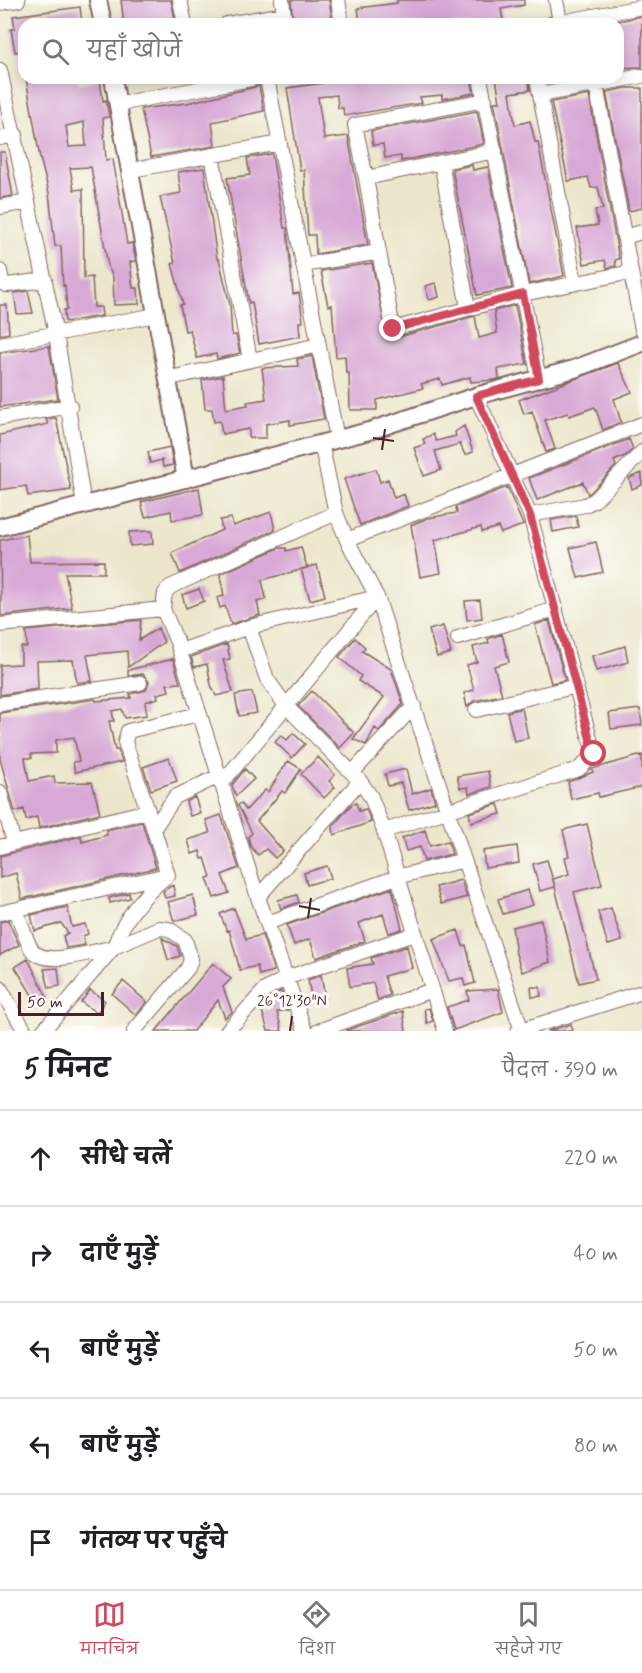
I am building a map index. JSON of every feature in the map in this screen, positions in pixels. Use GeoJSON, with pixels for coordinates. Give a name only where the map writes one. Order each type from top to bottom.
{"type":"FeatureCollection","features":[{"type":"Feature","properties":{"kind":"street"},"geometry":{"type":"LineString","coordinates":[[0,3],[18,0]]}},
{"type":"Feature","properties":{"kind":"street"},"geometry":{"type":"LineString","coordinates":[[98,0],[102,18]]}},
{"type":"Feature","properties":{"kind":"street"},"geometry":{"type":"LineString","coordinates":[[106,0],[109,18]]}},
{"type":"Feature","properties":{"kind":"street"},"geometry":{"type":"LineString","coordinates":[[180,0],[184,18]]}},
{"type":"Feature","properties":{"kind":"street"},"geometry":{"type":"LineString","coordinates":[[261,18],[284,14],[282,0]]}},
{"type":"Feature","properties":{"kind":"street"},"geometry":{"type":"LineString","coordinates":[[340,0],[342,18]]}},
{"type":"Feature","properties":{"kind":"street"},"geometry":{"type":"LineString","coordinates":[[555,18],[556,0]]}},
{"type":"Feature","properties":{"kind":"street"},"geometry":{"type":"LineString","coordinates":[[582,18],[642,7]]}},
{"type":"Feature","properties":{"kind":"street"},"geometry":{"type":"LineString","coordinates":[[0,70],[16,135],[70,406],[84,505]]}},
{"type":"Feature","properties":{"kind":"street"},"geometry":{"type":"LineString","coordinates":[[624,80],[642,76]]}},
{"type":"Feature","properties":{"kind":"street"},"geometry":{"type":"LineString","coordinates":[[115,84],[137,169],[175,377],[190,478]]}},
{"type":"Feature","properties":{"kind":"street"},"geometry":{"type":"LineString","coordinates":[[120,84],[121,103],[156,315],[190,478]]}},
{"type":"Feature","properties":{"kind":"street"},"geometry":{"type":"LineString","coordinates":[[121,103],[192,84]]}},
{"type":"Feature","properties":{"kind":"street"},"geometry":{"type":"LineString","coordinates":[[268,84],[319,345],[336,513],[347,540],[377,597],[449,809],[520,1031],[642,992]]}},
{"type":"Feature","properties":{"kind":"street"},"geometry":{"type":"LineString","coordinates":[[481,84],[539,379]]}},
{"type":"Feature","properties":{"kind":"street"},"geometry":{"type":"LineString","coordinates":[[538,84],[575,283]]}},
{"type":"Feature","properties":{"kind":"street"},"geometry":{"type":"LineString","coordinates":[[540,95],[601,84]]}},
{"type":"Feature","properties":{"kind":"street"},"geometry":{"type":"LineString","coordinates":[[596,85],[624,237],[635,274],[642,330]]}},
{"type":"Feature","properties":{"kind":"street"},"geometry":{"type":"LineString","coordinates":[[485,100],[355,125],[393,329],[523,294],[635,274]]}},
{"type":"Feature","properties":{"kind":"street"},"geometry":{"type":"LineString","coordinates":[[0,138],[16,135]]}},
{"type":"Feature","properties":{"kind":"street"},"geometry":{"type":"LineString","coordinates":[[137,169],[280,143]]}},
{"type":"Feature","properties":{"kind":"street"},"geometry":{"type":"LineString","coordinates":[[366,178],[495,151]]}},
{"type":"Feature","properties":{"kind":"street"},"geometry":{"type":"LineString","coordinates":[[212,155],[250,360]]}},
{"type":"Feature","properties":{"kind":"street"},"geometry":{"type":"LineString","coordinates":[[441,162],[468,308]]}},
{"type":"Feature","properties":{"kind":"street"},"geometry":{"type":"LineString","coordinates":[[0,207],[28,202]]}},
{"type":"Feature","properties":{"kind":"street"},"geometry":{"type":"LineString","coordinates":[[624,237],[642,232]]}},
{"type":"Feature","properties":{"kind":"street"},"geometry":{"type":"LineString","coordinates":[[303,265],[379,252]]}},
{"type":"Feature","properties":{"kind":"street"},"geometry":{"type":"LineString","coordinates":[[0,271],[2,283],[7,285],[45,280]]}},
{"type":"Feature","properties":{"kind":"street"},"geometry":{"type":"LineString","coordinates":[[0,344],[156,315]]}},
{"type":"Feature","properties":{"kind":"street"},"geometry":{"type":"LineString","coordinates":[[0,527],[329,441],[539,379],[642,343]]}},
{"type":"Feature","properties":{"kind":"street"},"geometry":{"type":"LineString","coordinates":[[175,377],[319,345]]}},
{"type":"Feature","properties":{"kind":"street"},"geometry":{"type":"LineString","coordinates":[[384,831],[579,769],[594,754],[530,515],[476,396]]}},
{"type":"Feature","properties":{"kind":"street"},"geometry":{"type":"LineString","coordinates":[[0,418],[70,406]]}},
{"type":"Feature","properties":{"kind":"street"},"geometry":{"type":"LineString","coordinates":[[347,540],[642,424]]}},
{"type":"Feature","properties":{"kind":"street"},"geometry":{"type":"LineString","coordinates":[[530,515],[585,505],[595,500],[642,452]]}},
{"type":"Feature","properties":{"kind":"street"},"geometry":{"type":"LineString","coordinates":[[305,1031],[258,897],[180,651],[163,609],[165,593],[170,587],[336,513]]}},
{"type":"Feature","properties":{"kind":"street"},"geometry":{"type":"LineString","coordinates":[[180,651],[249,627],[377,597]]}},
{"type":"Feature","properties":{"kind":"street"},"geometry":{"type":"LineString","coordinates":[[154,828],[175,798],[220,780],[286,706],[377,597]]}},
{"type":"Feature","properties":{"kind":"street"},"geometry":{"type":"LineString","coordinates":[[0,625],[163,609]]}},
{"type":"Feature","properties":{"kind":"street"},"geometry":{"type":"LineString","coordinates":[[458,638],[556,609]]}},
{"type":"Feature","properties":{"kind":"street"},"geometry":{"type":"LineString","coordinates":[[249,627],[267,679],[286,706],[356,777],[370,797],[384,831],[445,1031]]}},
{"type":"Feature","properties":{"kind":"street"},"geometry":{"type":"LineString","coordinates":[[0,704],[140,683]]}},
{"type":"Feature","properties":{"kind":"street"},"geometry":{"type":"LineString","coordinates":[[476,710],[577,686]]}},
{"type":"Feature","properties":{"kind":"street"},"geometry":{"type":"LineString","coordinates":[[258,897],[414,706]]}},
{"type":"Feature","properties":{"kind":"street"},"geometry":{"type":"LineString","coordinates":[[168,875],[125,742],[126,734],[128,731],[199,714]]}},
{"type":"Feature","properties":{"kind":"street"},"geometry":{"type":"LineString","coordinates":[[0,792],[14,843]]}},
{"type":"Feature","properties":{"kind":"street"},"geometry":{"type":"LineString","coordinates":[[0,847],[148,811]]}},
{"type":"Feature","properties":{"kind":"street"},"geometry":{"type":"LineString","coordinates":[[267,923],[397,877],[464,860]]}},
{"type":"Feature","properties":{"kind":"street"},"geometry":{"type":"LineString","coordinates":[[0,913],[168,875]]}},
{"type":"Feature","properties":{"kind":"street"},"geometry":{"type":"LineString","coordinates":[[43,1031],[114,947],[118,934],[142,898],[168,875]]}},
{"type":"Feature","properties":{"kind":"street"},"geometry":{"type":"LineString","coordinates":[[16,910],[33,951],[45,958],[56,959],[114,947],[159,928],[169,929],[185,940],[189,950],[188,968],[134,1031]]}},
{"type":"Feature","properties":{"kind":"street"},"geometry":{"type":"LineString","coordinates":[[227,1031],[265,990],[286,978],[414,934]]}},
{"type":"Feature","properties":{"kind":"street"},"geometry":{"type":"LineString","coordinates":[[0,988],[25,1031]]}},
{"type":"Feature","properties":{"kind":"street"},"geometry":{"type":"LineString","coordinates":[[318,1031],[432,990]]}},
{"type":"Feature","properties":{"kind":"building"},"geometry":{"type":"Polygon","coordinates":[[[121,0],[171,0],[175,18],[123,18],[121,0]]]}},
{"type":"Feature","properties":{"kind":"building"},"geometry":{"type":"Polygon","coordinates":[[[291,0],[329,0],[332,18],[292,18],[291,0]]]}},
{"type":"Feature","properties":{"kind":"building"},"geometry":{"type":"Polygon","coordinates":[[[397,0],[524,0],[524,5],[501,9],[503,18],[359,18],[358,8],[397,3],[397,0]]]}},
{"type":"Feature","properties":{"kind":"building"},"geometry":{"type":"Polygon","coordinates":[[[80,7],[81,18],[18,18],[18,52],[15,52],[11,29],[15,28],[13,16],[80,7]]]}},
{"type":"Feature","properties":{"kind":"building"},"geometry":{"type":"Polygon","coordinates":[[[642,16],[642,67],[624,68],[624,20],[642,16]]]}},
{"type":"Feature","properties":{"kind":"building"},"geometry":{"type":"Polygon","coordinates":[[[27,84],[101,84],[103,101],[106,100],[109,117],[103,118],[106,160],[113,159],[127,244],[132,243],[136,261],[130,262],[133,288],[138,288],[139,304],[114,305],[113,278],[108,266],[91,167],[70,168],[74,190],[83,189],[84,278],[92,277],[94,307],[101,307],[102,316],[65,322],[64,310],[67,310],[61,246],[55,246],[49,193],[40,158],[27,84]],[[84,122],[66,126],[69,147],[86,146],[84,122]]]}},
{"type":"Feature","properties":{"kind":"building"},"geometry":{"type":"Polygon","coordinates":[[[316,84],[472,84],[474,93],[442,99],[442,95],[420,97],[422,103],[344,116],[343,108],[338,108],[337,95],[318,97],[324,139],[348,136],[368,245],[316,254],[315,235],[308,235],[304,170],[300,170],[287,88],[316,84]]]}},
{"type":"Feature","properties":{"kind":"building"},"geometry":{"type":"Polygon","coordinates":[[[497,84],[529,84],[530,90],[510,93],[515,125],[530,121],[535,142],[538,142],[564,276],[529,284],[494,102],[500,102],[497,84]]]}},
{"type":"Feature","properties":{"kind":"building"},"geometry":{"type":"Polygon","coordinates":[[[259,86],[264,111],[212,122],[215,146],[151,157],[141,109],[187,103],[259,86]]]}},
{"type":"Feature","properties":{"kind":"building"},"geometry":{"type":"Polygon","coordinates":[[[642,88],[642,208],[629,211],[606,92],[642,88]]]}},
{"type":"Feature","properties":{"kind":"building"},"geometry":{"type":"Polygon","coordinates":[[[589,95],[619,259],[615,260],[616,266],[607,268],[605,260],[584,264],[577,228],[598,225],[595,210],[603,209],[598,187],[591,188],[588,177],[568,181],[551,102],[589,95]]]}},
{"type":"Feature","properties":{"kind":"building"},"geometry":{"type":"Polygon","coordinates":[[[477,111],[484,144],[401,161],[401,156],[385,158],[383,144],[373,145],[371,131],[477,111]]]}},
{"type":"Feature","properties":{"kind":"building"},"geometry":{"type":"Polygon","coordinates":[[[0,152],[5,152],[13,196],[0,198],[0,152]]]}},
{"type":"Feature","properties":{"kind":"building"},"geometry":{"type":"Polygon","coordinates":[[[272,154],[284,228],[287,228],[293,294],[299,293],[303,322],[299,322],[300,336],[259,344],[252,302],[249,303],[227,178],[250,175],[247,158],[272,154]]]}},
{"type":"Feature","properties":{"kind":"building"},"geometry":{"type":"Polygon","coordinates":[[[472,165],[473,170],[488,167],[512,288],[477,295],[452,169],[472,165]]]}},
{"type":"Feature","properties":{"kind":"building"},"geometry":{"type":"Polygon","coordinates":[[[204,168],[217,259],[219,259],[230,305],[232,335],[236,335],[240,353],[217,359],[216,354],[197,358],[190,330],[185,331],[180,305],[183,304],[172,264],[175,263],[160,197],[181,193],[178,172],[204,168]]]}},
{"type":"Feature","properties":{"kind":"building"},"geometry":{"type":"Polygon","coordinates":[[[372,263],[387,336],[395,338],[475,316],[479,338],[497,333],[494,311],[515,305],[527,364],[498,369],[499,379],[471,382],[470,377],[442,385],[440,379],[421,384],[423,388],[377,400],[377,410],[350,410],[349,373],[346,373],[345,356],[336,357],[332,305],[328,306],[321,271],[372,263]]]}},
{"type":"Feature","properties":{"kind":"building"},"geometry":{"type":"Polygon","coordinates":[[[436,283],[439,297],[429,300],[425,286],[436,283]]]}},
{"type":"Feature","properties":{"kind":"building"},"geometry":{"type":"Polygon","coordinates":[[[28,291],[33,313],[17,314],[14,293],[28,291]]]}},
{"type":"Feature","properties":{"kind":"building"},"geometry":{"type":"Polygon","coordinates":[[[0,305],[7,305],[9,333],[0,335],[0,305]]]}},
{"type":"Feature","properties":{"kind":"building"},"geometry":{"type":"Polygon","coordinates":[[[49,346],[58,399],[0,407],[0,353],[49,346]]]}},
{"type":"Feature","properties":{"kind":"building"},"geometry":{"type":"Polygon","coordinates":[[[312,356],[324,419],[290,425],[290,420],[266,424],[266,438],[249,438],[249,429],[222,434],[220,421],[214,422],[212,409],[205,409],[202,380],[223,376],[226,409],[248,405],[247,402],[266,399],[262,368],[298,366],[297,359],[312,356]]]}},
{"type":"Feature","properties":{"kind":"building"},"geometry":{"type":"Polygon","coordinates":[[[618,363],[632,392],[614,399],[621,422],[603,430],[595,407],[569,416],[568,413],[545,420],[555,449],[546,452],[532,411],[524,414],[519,400],[618,363]]]}},
{"type":"Feature","properties":{"kind":"building"},"geometry":{"type":"Polygon","coordinates":[[[56,418],[71,490],[28,496],[26,486],[0,490],[0,435],[48,424],[46,419],[56,418]]]}},
{"type":"Feature","properties":{"kind":"building"},"geometry":{"type":"Polygon","coordinates":[[[464,426],[473,452],[465,455],[460,444],[435,451],[441,470],[424,476],[414,448],[425,444],[423,439],[433,434],[436,441],[456,436],[455,432],[464,426]]]}},
{"type":"Feature","properties":{"kind":"building"},"geometry":{"type":"Polygon","coordinates":[[[629,439],[633,449],[614,461],[616,466],[590,493],[588,494],[583,482],[537,500],[529,478],[629,439]]]}},
{"type":"Feature","properties":{"kind":"building"},"geometry":{"type":"Polygon","coordinates":[[[170,447],[173,465],[163,467],[162,460],[150,463],[148,452],[170,447]]]}},
{"type":"Feature","properties":{"kind":"building"},"geometry":{"type":"Polygon","coordinates":[[[376,469],[380,482],[388,479],[394,498],[404,494],[408,506],[360,525],[344,479],[376,469]]]}},
{"type":"Feature","properties":{"kind":"building"},"geometry":{"type":"Polygon","coordinates":[[[642,473],[642,485],[632,489],[629,478],[642,473]]]}},
{"type":"Feature","properties":{"kind":"building"},"geometry":{"type":"Polygon","coordinates":[[[507,487],[523,525],[501,533],[498,527],[482,532],[481,527],[435,540],[441,573],[420,577],[411,525],[428,518],[457,513],[456,507],[507,487]]]}},
{"type":"Feature","properties":{"kind":"building"},"geometry":{"type":"Polygon","coordinates":[[[199,488],[203,515],[172,520],[171,511],[145,517],[141,502],[199,488]]]}},
{"type":"Feature","properties":{"kind":"building"},"geometry":{"type":"Polygon","coordinates":[[[271,512],[275,530],[180,573],[172,553],[222,530],[220,520],[231,518],[233,526],[271,512]]]}},
{"type":"Feature","properties":{"kind":"building"},"geometry":{"type":"Polygon","coordinates":[[[576,516],[578,527],[553,532],[551,520],[576,516]]]}},
{"type":"Feature","properties":{"kind":"building"},"geometry":{"type":"Polygon","coordinates":[[[152,531],[153,544],[130,546],[129,532],[152,531]]]}},
{"type":"Feature","properties":{"kind":"building"},"geometry":{"type":"Polygon","coordinates":[[[27,535],[30,562],[104,561],[104,573],[65,573],[72,608],[1,616],[0,540],[27,535]]]}},
{"type":"Feature","properties":{"kind":"building"},"geometry":{"type":"Polygon","coordinates":[[[596,542],[603,572],[578,578],[570,548],[596,542]]]}},
{"type":"Feature","properties":{"kind":"building"},"geometry":{"type":"Polygon","coordinates":[[[301,547],[307,568],[262,580],[266,599],[257,602],[260,615],[231,624],[225,606],[220,608],[217,598],[224,596],[220,574],[279,548],[286,548],[286,551],[301,547]]]}},
{"type":"Feature","properties":{"kind":"building"},"geometry":{"type":"Polygon","coordinates":[[[317,565],[325,596],[310,600],[301,569],[317,565]]]}},
{"type":"Feature","properties":{"kind":"building"},"geometry":{"type":"Polygon","coordinates":[[[199,589],[204,601],[186,608],[182,595],[199,589]]]}},
{"type":"Feature","properties":{"kind":"building"},"geometry":{"type":"Polygon","coordinates":[[[480,600],[482,618],[467,620],[465,601],[480,600]]]}},
{"type":"Feature","properties":{"kind":"building"},"geometry":{"type":"Polygon","coordinates":[[[141,620],[139,640],[158,628],[164,642],[128,667],[127,651],[87,655],[92,681],[77,683],[73,660],[37,661],[38,689],[0,695],[0,665],[21,664],[21,647],[27,647],[26,631],[141,620]]]}},
{"type":"Feature","properties":{"kind":"building"},"geometry":{"type":"Polygon","coordinates":[[[549,620],[565,680],[551,683],[535,625],[549,620]]]}},
{"type":"Feature","properties":{"kind":"building"},"geometry":{"type":"Polygon","coordinates":[[[443,626],[451,653],[437,657],[429,630],[443,626]]]}},
{"type":"Feature","properties":{"kind":"building"},"geometry":{"type":"Polygon","coordinates":[[[502,634],[509,662],[494,666],[502,695],[474,701],[467,707],[464,693],[474,690],[467,665],[477,662],[473,647],[489,643],[488,639],[502,634]]]}},
{"type":"Feature","properties":{"kind":"building"},"geometry":{"type":"Polygon","coordinates":[[[355,638],[365,647],[362,651],[391,669],[403,704],[379,731],[375,728],[366,745],[353,739],[384,697],[358,681],[361,676],[339,657],[355,638]]]}},
{"type":"Feature","properties":{"kind":"building"},"geometry":{"type":"Polygon","coordinates":[[[227,644],[230,659],[223,660],[233,692],[216,696],[211,685],[207,664],[194,667],[191,657],[227,644]]]}},
{"type":"Feature","properties":{"kind":"building"},"geometry":{"type":"Polygon","coordinates":[[[625,646],[628,662],[596,671],[592,656],[625,646]]]}},
{"type":"Feature","properties":{"kind":"building"},"geometry":{"type":"Polygon","coordinates":[[[173,659],[180,683],[167,684],[169,691],[157,694],[158,698],[145,702],[147,715],[125,718],[122,709],[112,711],[114,721],[109,721],[115,750],[118,750],[122,762],[75,772],[73,762],[79,761],[74,737],[56,740],[56,753],[31,754],[32,758],[25,758],[29,781],[54,776],[55,783],[92,782],[100,813],[39,828],[37,817],[26,820],[24,809],[15,812],[0,759],[0,713],[95,699],[96,701],[131,698],[130,694],[146,690],[149,682],[143,674],[128,676],[128,670],[173,659]]]}},
{"type":"Feature","properties":{"kind":"building"},"geometry":{"type":"Polygon","coordinates":[[[312,691],[354,733],[340,748],[298,706],[312,691]]]}},
{"type":"Feature","properties":{"kind":"building"},"geometry":{"type":"Polygon","coordinates":[[[252,692],[257,713],[239,716],[235,695],[252,692]]]}},
{"type":"Feature","properties":{"kind":"building"},"geometry":{"type":"Polygon","coordinates":[[[522,708],[528,738],[514,741],[507,712],[522,708]]]}},
{"type":"Feature","properties":{"kind":"building"},"geometry":{"type":"Polygon","coordinates":[[[640,709],[642,725],[611,729],[609,713],[640,709]]]}},
{"type":"Feature","properties":{"kind":"building"},"geometry":{"type":"Polygon","coordinates":[[[293,733],[305,744],[292,758],[275,742],[281,735],[287,740],[293,733]]]}},
{"type":"Feature","properties":{"kind":"building"},"geometry":{"type":"Polygon","coordinates":[[[642,755],[642,787],[599,797],[598,793],[571,799],[568,782],[593,772],[592,769],[642,755]]]}},
{"type":"Feature","properties":{"kind":"building"},"geometry":{"type":"Polygon","coordinates":[[[318,757],[335,775],[329,781],[335,787],[324,798],[301,774],[318,757]]]}},
{"type":"Feature","properties":{"kind":"building"},"geometry":{"type":"Polygon","coordinates":[[[169,758],[177,781],[151,790],[143,767],[169,758]]]}},
{"type":"Feature","properties":{"kind":"building"},"geometry":{"type":"Polygon","coordinates":[[[288,761],[301,769],[285,793],[282,791],[257,821],[283,851],[275,858],[266,849],[258,855],[251,847],[248,837],[252,833],[238,805],[241,803],[246,810],[265,790],[268,792],[288,761]]]}},
{"type":"Feature","properties":{"kind":"building"},"geometry":{"type":"Polygon","coordinates":[[[245,769],[254,779],[236,796],[232,785],[245,769]]]}},
{"type":"Feature","properties":{"kind":"building"},"geometry":{"type":"Polygon","coordinates":[[[406,769],[412,794],[431,788],[435,802],[409,810],[401,783],[388,786],[385,774],[406,769]]]}},
{"type":"Feature","properties":{"kind":"building"},"geometry":{"type":"Polygon","coordinates":[[[488,771],[491,787],[469,794],[468,787],[460,788],[457,776],[488,771]]]}},
{"type":"Feature","properties":{"kind":"building"},"geometry":{"type":"Polygon","coordinates":[[[195,797],[200,813],[190,816],[186,802],[195,797]]]}},
{"type":"Feature","properties":{"kind":"building"},"geometry":{"type":"Polygon","coordinates":[[[356,803],[359,811],[366,809],[371,822],[334,835],[333,826],[351,805],[356,803]]]}},
{"type":"Feature","properties":{"kind":"building"},"geometry":{"type":"Polygon","coordinates":[[[498,804],[501,814],[471,822],[469,813],[498,804]]]}},
{"type":"Feature","properties":{"kind":"building"},"geometry":{"type":"Polygon","coordinates":[[[221,815],[239,868],[222,875],[229,893],[214,898],[207,878],[211,877],[205,858],[202,859],[200,851],[192,854],[188,840],[210,833],[206,820],[221,815]]]}},
{"type":"Feature","properties":{"kind":"building"},"geometry":{"type":"Polygon","coordinates":[[[142,822],[156,868],[22,899],[16,873],[0,878],[0,856],[81,836],[82,842],[107,835],[106,830],[142,822]]]}},
{"type":"Feature","properties":{"kind":"building"},"geometry":{"type":"Polygon","coordinates":[[[587,824],[602,885],[574,892],[596,979],[579,983],[553,879],[569,874],[565,857],[569,856],[563,830],[587,824]]]}},
{"type":"Feature","properties":{"kind":"building"},"geometry":{"type":"Polygon","coordinates":[[[425,830],[430,846],[448,841],[452,854],[424,861],[420,847],[406,851],[402,838],[425,830]]]}},
{"type":"Feature","properties":{"kind":"building"},"geometry":{"type":"Polygon","coordinates":[[[517,846],[519,863],[485,868],[483,851],[517,846]]]}},
{"type":"Feature","properties":{"kind":"building"},"geometry":{"type":"Polygon","coordinates":[[[547,860],[555,887],[540,891],[533,864],[547,860]]]}},
{"type":"Feature","properties":{"kind":"building"},"geometry":{"type":"Polygon","coordinates":[[[327,866],[331,878],[307,885],[304,873],[327,866]]]}},
{"type":"Feature","properties":{"kind":"building"},"geometry":{"type":"Polygon","coordinates":[[[461,880],[467,897],[441,904],[436,887],[461,880]]]}},
{"type":"Feature","properties":{"kind":"building"},"geometry":{"type":"Polygon","coordinates":[[[173,885],[175,896],[165,898],[163,891],[173,885]]]}},
{"type":"Feature","properties":{"kind":"building"},"geometry":{"type":"Polygon","coordinates":[[[392,888],[402,929],[389,933],[383,914],[359,923],[365,941],[316,958],[310,939],[294,945],[287,925],[392,888]]]}},
{"type":"Feature","properties":{"kind":"building"},"geometry":{"type":"Polygon","coordinates":[[[528,890],[533,905],[503,914],[498,899],[528,890]]]}},
{"type":"Feature","properties":{"kind":"building"},"geometry":{"type":"Polygon","coordinates":[[[129,893],[130,898],[110,903],[109,898],[129,893]]]}},
{"type":"Feature","properties":{"kind":"building"},"geometry":{"type":"Polygon","coordinates":[[[193,895],[198,915],[174,921],[168,902],[193,895]]]}},
{"type":"Feature","properties":{"kind":"building"},"geometry":{"type":"Polygon","coordinates":[[[297,895],[299,902],[281,909],[278,900],[297,895]]]}},
{"type":"Feature","properties":{"kind":"building"},"geometry":{"type":"Polygon","coordinates":[[[67,907],[72,927],[85,924],[88,934],[83,936],[85,945],[66,948],[63,936],[68,933],[61,923],[35,931],[31,915],[67,907]]]}},
{"type":"Feature","properties":{"kind":"building"},"geometry":{"type":"Polygon","coordinates":[[[234,908],[246,939],[262,935],[274,971],[259,975],[257,966],[240,970],[229,930],[227,931],[220,914],[234,908]]]}},
{"type":"Feature","properties":{"kind":"building"},"geometry":{"type":"Polygon","coordinates":[[[611,908],[622,941],[608,945],[598,912],[611,908]]]}},
{"type":"Feature","properties":{"kind":"building"},"geometry":{"type":"Polygon","coordinates":[[[8,920],[19,945],[0,955],[0,922],[8,920]]]}},
{"type":"Feature","properties":{"kind":"building"},"geometry":{"type":"Polygon","coordinates":[[[541,920],[550,962],[522,972],[516,954],[512,927],[541,920]]]}},
{"type":"Feature","properties":{"kind":"building"},"geometry":{"type":"Polygon","coordinates":[[[458,930],[463,946],[466,945],[475,983],[465,986],[463,978],[449,981],[433,939],[458,930]]]}},
{"type":"Feature","properties":{"kind":"building"},"geometry":{"type":"Polygon","coordinates":[[[162,938],[177,946],[180,956],[168,960],[162,938]]]}},
{"type":"Feature","properties":{"kind":"building"},"geometry":{"type":"Polygon","coordinates":[[[407,946],[412,968],[384,976],[390,995],[378,1000],[373,983],[350,987],[347,968],[373,964],[371,958],[407,946]]]}},
{"type":"Feature","properties":{"kind":"building"},"geometry":{"type":"Polygon","coordinates":[[[28,959],[47,997],[37,1003],[15,967],[28,959]]]}},
{"type":"Feature","properties":{"kind":"building"},"geometry":{"type":"Polygon","coordinates":[[[213,963],[231,979],[223,987],[232,1012],[225,1018],[218,1000],[193,1031],[156,1031],[213,963]]]}},
{"type":"Feature","properties":{"kind":"building"},"geometry":{"type":"Polygon","coordinates":[[[58,968],[60,986],[49,988],[44,969],[58,968]]]}},
{"type":"Feature","properties":{"kind":"building"},"geometry":{"type":"Polygon","coordinates":[[[321,975],[325,998],[312,1001],[308,980],[321,975]]]}},
{"type":"Feature","properties":{"kind":"building"},"geometry":{"type":"Polygon","coordinates":[[[123,981],[147,1002],[136,1015],[112,994],[123,981]]]}},
{"type":"Feature","properties":{"kind":"building"},"geometry":{"type":"Polygon","coordinates":[[[531,987],[540,987],[541,996],[532,997],[531,987]]]}},
{"type":"Feature","properties":{"kind":"building"},"geometry":{"type":"Polygon","coordinates":[[[498,989],[503,1012],[454,1030],[447,1007],[469,1000],[467,991],[498,989]]]}},
{"type":"Feature","properties":{"kind":"building"},"geometry":{"type":"Polygon","coordinates":[[[90,990],[105,1001],[97,1013],[81,1002],[90,990]]]}},
{"type":"Feature","properties":{"kind":"building"},"geometry":{"type":"Polygon","coordinates":[[[281,991],[288,1010],[277,1012],[282,1031],[268,1031],[262,1011],[273,1008],[270,997],[281,991]]]}},
{"type":"Feature","properties":{"kind":"building"},"geometry":{"type":"Polygon","coordinates":[[[429,1008],[433,1021],[427,1023],[424,1009],[429,1008]]]}},
{"type":"Feature","properties":{"kind":"building"},"geometry":{"type":"Polygon","coordinates":[[[403,1011],[406,1031],[347,1031],[347,1030],[403,1011]]]}},
{"type":"Feature","properties":{"kind":"building"},"geometry":{"type":"Polygon","coordinates":[[[571,1024],[573,1031],[548,1031],[571,1024]]]}},
{"type":"Feature","properties":{"kind":"route"},"geometry":{"type":"LineString","coordinates":[[393,329],[523,294],[539,379],[476,396],[530,515],[594,754]]}}]}
